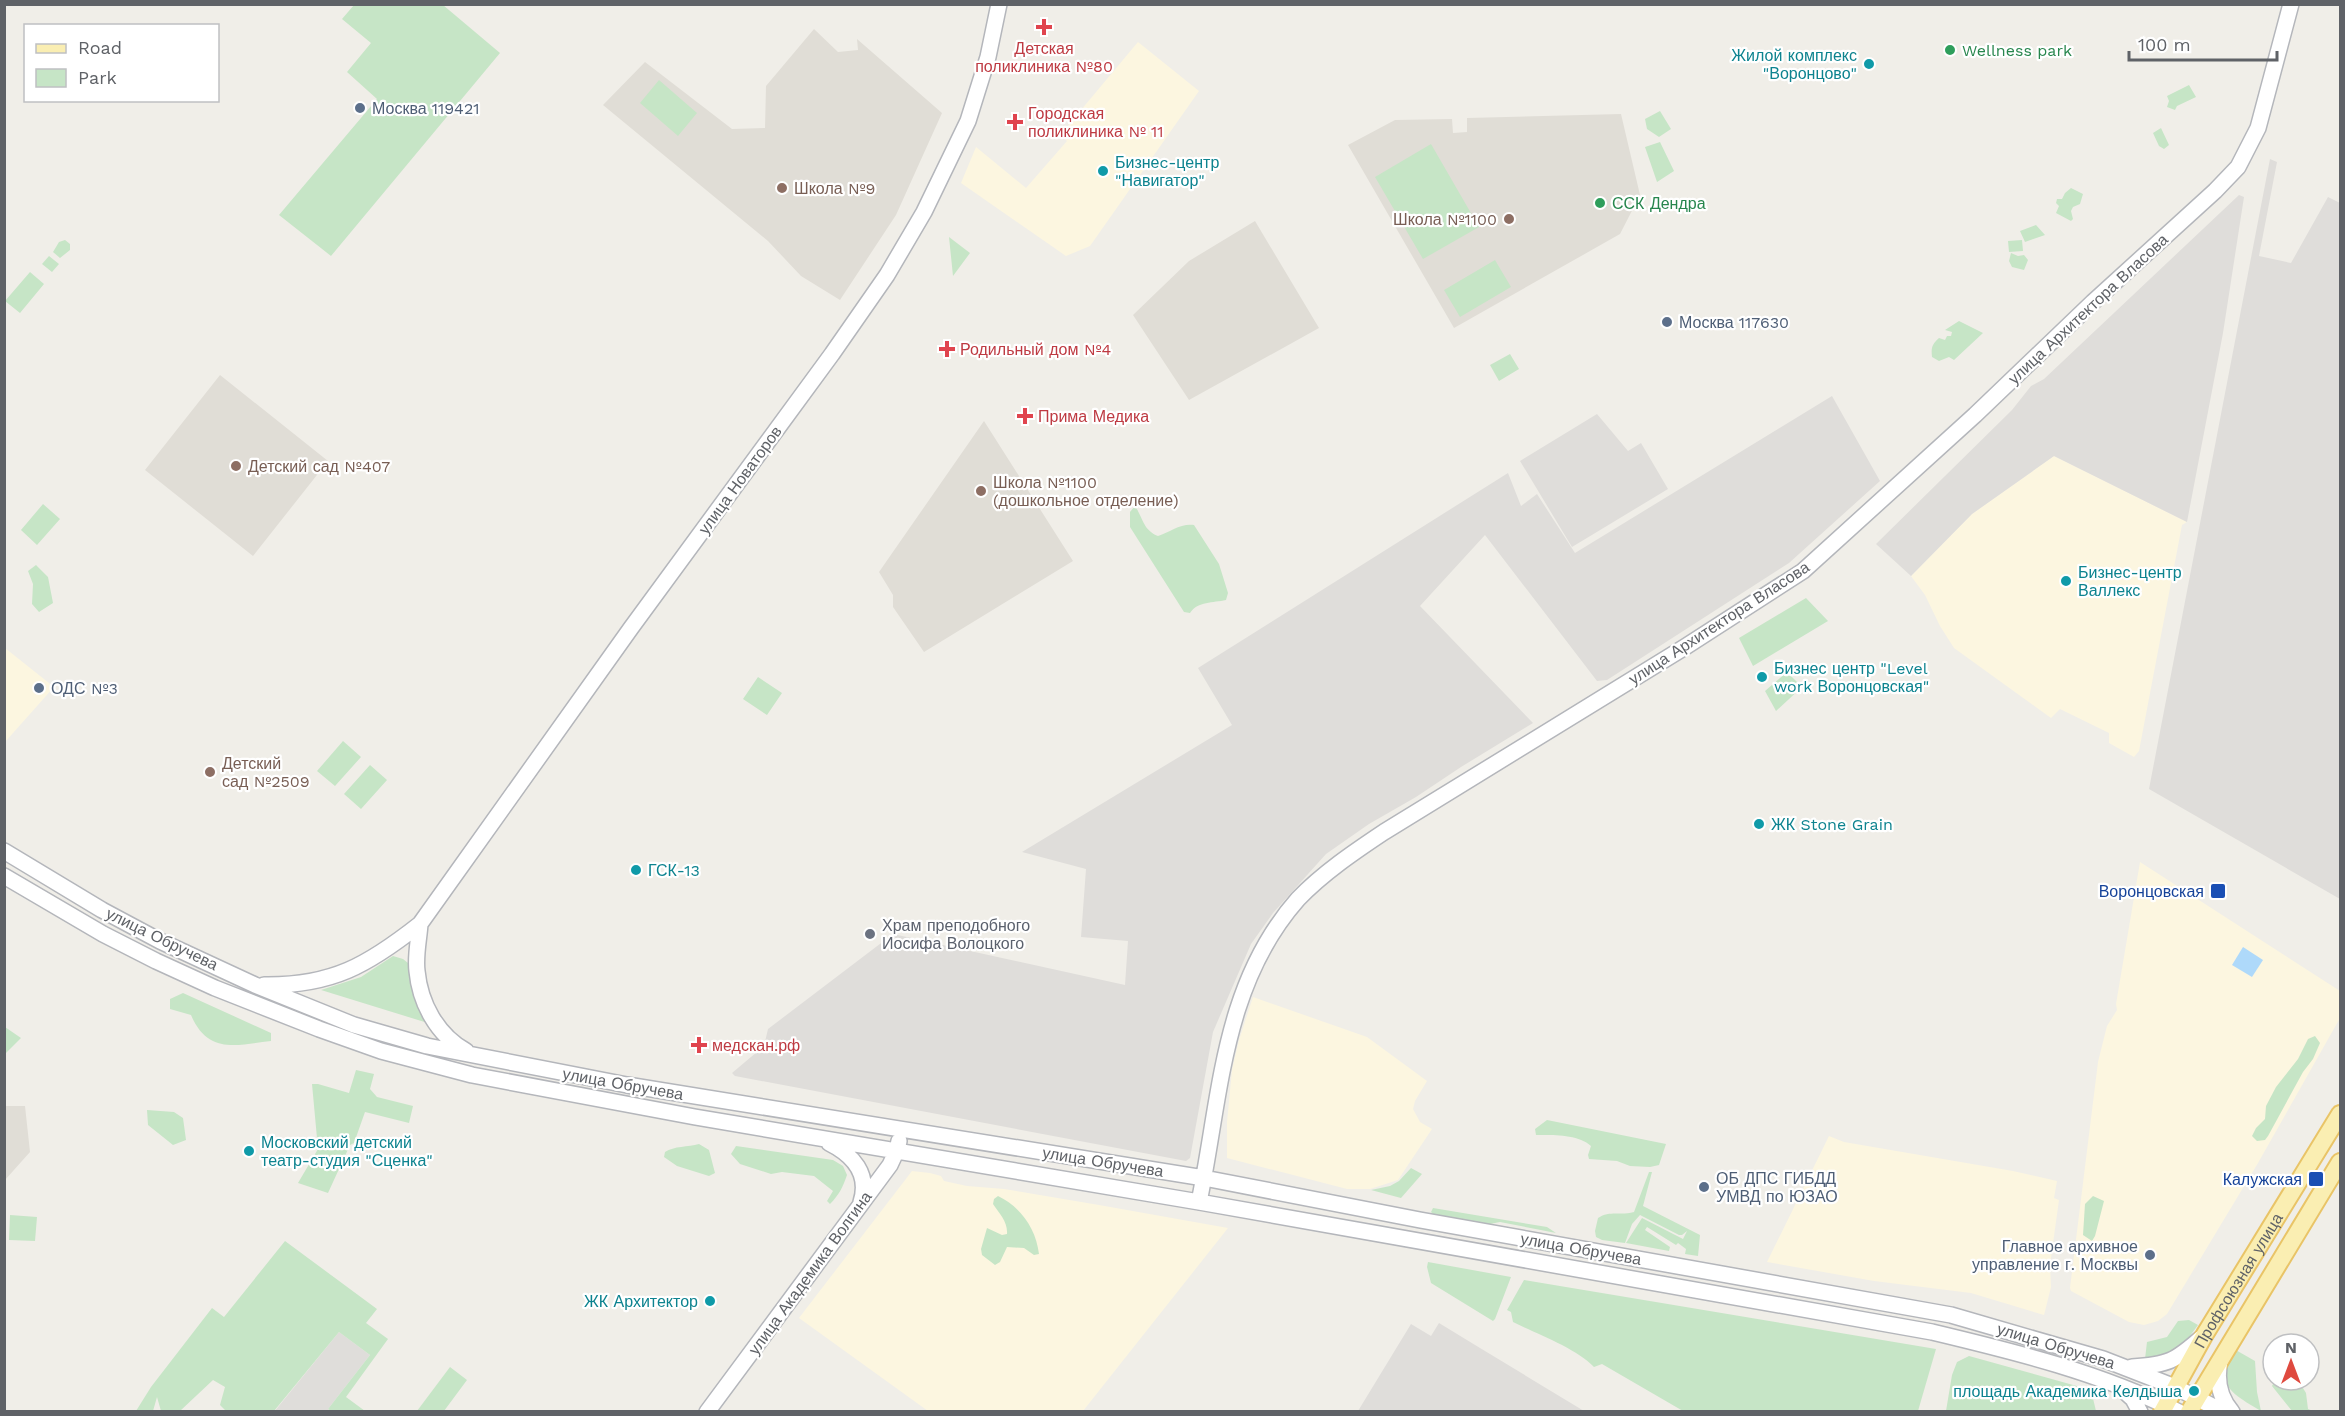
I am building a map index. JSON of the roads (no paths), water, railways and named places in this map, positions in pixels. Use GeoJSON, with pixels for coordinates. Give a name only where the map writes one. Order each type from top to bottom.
{"type":"FeatureCollection","features":[{"type":"Feature","properties":{"kind":"main road","name":"улица Новаторов"},"geometry":{"type":"LineString","coordinates":[[420,924],[887,275],[924,212],[968,121],[988,57],[999,4]]}},
{"type":"Feature","properties":{"kind":"main road","name":"улица Архитектора Власова"},"geometry":{"type":"LineString","coordinates":[[1199,1202],[1232,1021],[1251,971],[1269,939],[1300,898],[1338,864],[1384,832],[1803,571],[1915,471],[2216,191],[2238,167],[2258,128],[2291,4]]}},
{"type":"Feature","properties":{"kind":"main road","name":"улица Обручева"},"geometry":{"type":"LineString","coordinates":[[4,851],[95,906],[160,941],[255,985],[354,1024],[427,1046],[592,1079],[1204,1178],[1420,1220],[1951,1315],[2051,1342],[2128,1368],[2175,1387],[2193,1404],[2224,1412]]}},
{"type":"Feature","properties":{"kind":"main road"},"geometry":{"type":"LineString","coordinates":[[22,888],[16,879],[17,872],[23,868],[33,869]]}},
{"type":"Feature","properties":{"kind":"main road","name":"улица Обручева"},"geometry":{"type":"LineString","coordinates":[[4,876],[156,962],[319,1029],[381,1051],[453,1071],[541,1090],[1199,1202],[1932,1332],[2044,1361],[2117,1384],[2169,1409]]}},
{"type":"Feature","properties":{"kind":"main road"},"geometry":{"type":"LineString","coordinates":[[255,985],[282,985],[321,979],[366,963],[420,924]]}},
{"type":"Feature","properties":{"kind":"main road"},"geometry":{"type":"LineString","coordinates":[[416,968],[420,924]]}},
{"type":"Feature","properties":{"kind":"main road"},"geometry":{"type":"LineString","coordinates":[[388,949],[397,949],[410,956],[416,968],[423,999],[439,1029],[454,1044],[477,1056]]}},
{"type":"Feature","properties":{"kind":"main road","name":"Профсоюзная улица"},"geometry":{"type":"LineString","coordinates":[[2175,1387],[2340,1114]]}},
{"type":"Feature","properties":{"kind":"main road","name":"улица Академика Волгина"},"geometry":{"type":"LineString","coordinates":[[707,1412],[890,1165],[897,1150],[901,1130]]}},
{"type":"Feature","properties":{"kind":"main road"},"geometry":{"type":"LineString","coordinates":[[819,1137],[847,1153],[859,1168],[864,1190],[858,1209]]}},
{"type":"Feature","properties":{"kind":"main road","name":"Профсоюзная улица"},"geometry":{"type":"LineString","coordinates":[[2193,1404],[2340,1162]]}},
{"type":"Feature","properties":{"kind":"main road"},"geometry":{"type":"LineString","coordinates":[[2128,1368],[2151,1366],[2178,1359],[2205,1334]]}},
{"type":"Feature","properties":{"kind":"main road"},"geometry":{"type":"LineString","coordinates":[[2222,1355],[2217,1376],[2221,1392],[2232,1412]]}},
{"type":"Feature","properties":{"kind":"main road"},"geometry":{"type":"LineString","coordinates":[[2117,1384],[2133,1399],[2140,1412]]}},
{"type":"Feature","properties":{"kind":"main road"},"geometry":{"type":"LineString","coordinates":[[2169,1409],[2175,1387]]}},
{"type":"Feature","properties":{"kind":"water"},"geometry":{"type":"Polygon","coordinates":[[[2243,947],[2263,960],[2252,977],[2232,965],[2243,947]]]}},
{"type":"Feature","properties":{"kind":"place","name":"Детская поликлиника №80"},"geometry":{"type":"Point","coordinates":[1044,27]}},
{"type":"Feature","properties":{"kind":"place","name":"Wellness park"},"geometry":{"type":"Point","coordinates":[1950,50]}},
{"type":"Feature","properties":{"kind":"place","name":"Жилой комплекс \"Воронцово\""},"geometry":{"type":"Point","coordinates":[1869,64]}},
{"type":"Feature","properties":{"kind":"place","name":"Москва 119421"},"geometry":{"type":"Point","coordinates":[360,108]}},
{"type":"Feature","properties":{"kind":"place","name":"Городская поликлиника № 11"},"geometry":{"type":"Point","coordinates":[1015,122]}},
{"type":"Feature","properties":{"kind":"place","name":"Бизнеc-центр \"Навигатор\""},"geometry":{"type":"Point","coordinates":[1103,171]}},
{"type":"Feature","properties":{"kind":"place","name":"Школа №9"},"geometry":{"type":"Point","coordinates":[782,188]}},
{"type":"Feature","properties":{"kind":"place","name":"ССК Дендра"},"geometry":{"type":"Point","coordinates":[1600,203]}},
{"type":"Feature","properties":{"kind":"place","name":"Школа №1100"},"geometry":{"type":"Point","coordinates":[1509,219]}},
{"type":"Feature","properties":{"kind":"place","name":"Москва 117630"},"geometry":{"type":"Point","coordinates":[1667,322]}},
{"type":"Feature","properties":{"kind":"place","name":"Родильный дом №4"},"geometry":{"type":"Point","coordinates":[947,349]}},
{"type":"Feature","properties":{"kind":"place","name":"Прима Медика"},"geometry":{"type":"Point","coordinates":[1025,416]}},
{"type":"Feature","properties":{"kind":"place","name":"Детский сад №407"},"geometry":{"type":"Point","coordinates":[236,466]}},
{"type":"Feature","properties":{"kind":"place","name":"Школа №1100 (дошкольное отделение)"},"geometry":{"type":"Point","coordinates":[981,491]}},
{"type":"Feature","properties":{"kind":"place","name":"Бизнес-центр Валлекс"},"geometry":{"type":"Point","coordinates":[2066,581]}},
{"type":"Feature","properties":{"kind":"place","name":"Бизнес центр \"Level work Воронцовская\""},"geometry":{"type":"Point","coordinates":[1762,677]}},
{"type":"Feature","properties":{"kind":"place","name":"ОДС №3"},"geometry":{"type":"Point","coordinates":[39,688]}},
{"type":"Feature","properties":{"kind":"place","name":"Детский сад №2509"},"geometry":{"type":"Point","coordinates":[210,772]}},
{"type":"Feature","properties":{"kind":"place","name":"ЖК Stone Grain"},"geometry":{"type":"Point","coordinates":[1759,824]}},
{"type":"Feature","properties":{"kind":"place","name":"ГСК-13"},"geometry":{"type":"Point","coordinates":[636,870]}},
{"type":"Feature","properties":{"kind":"place","name":"Воронцовская"},"geometry":{"type":"Point","coordinates":[2218,891]}},
{"type":"Feature","properties":{"kind":"place","name":"Храм преподобного Иосифа Волоцкого"},"geometry":{"type":"Point","coordinates":[870,934]}},
{"type":"Feature","properties":{"kind":"place","name":"медскан.рф"},"geometry":{"type":"Point","coordinates":[699,1045]}},
{"type":"Feature","properties":{"kind":"place","name":"Московский детский театр-студия \"Сценка\""},"geometry":{"type":"Point","coordinates":[249,1151]}},
{"type":"Feature","properties":{"kind":"place","name":"Калужская"},"geometry":{"type":"Point","coordinates":[2316,1179]}},
{"type":"Feature","properties":{"kind":"place","name":"ОБ ДПС ГИБДД УМВД по ЮЗАО"},"geometry":{"type":"Point","coordinates":[1704,1187]}},
{"type":"Feature","properties":{"kind":"place","name":"Главное архивное управление г. Москвы"},"geometry":{"type":"Point","coordinates":[2150,1255]}},
{"type":"Feature","properties":{"kind":"place","name":"ЖК Архитектор"},"geometry":{"type":"Point","coordinates":[710,1301]}},
{"type":"Feature","properties":{"kind":"place","name":"площадь Академика Келдыша"},"geometry":{"type":"Point","coordinates":[2194,1391]}}]}
